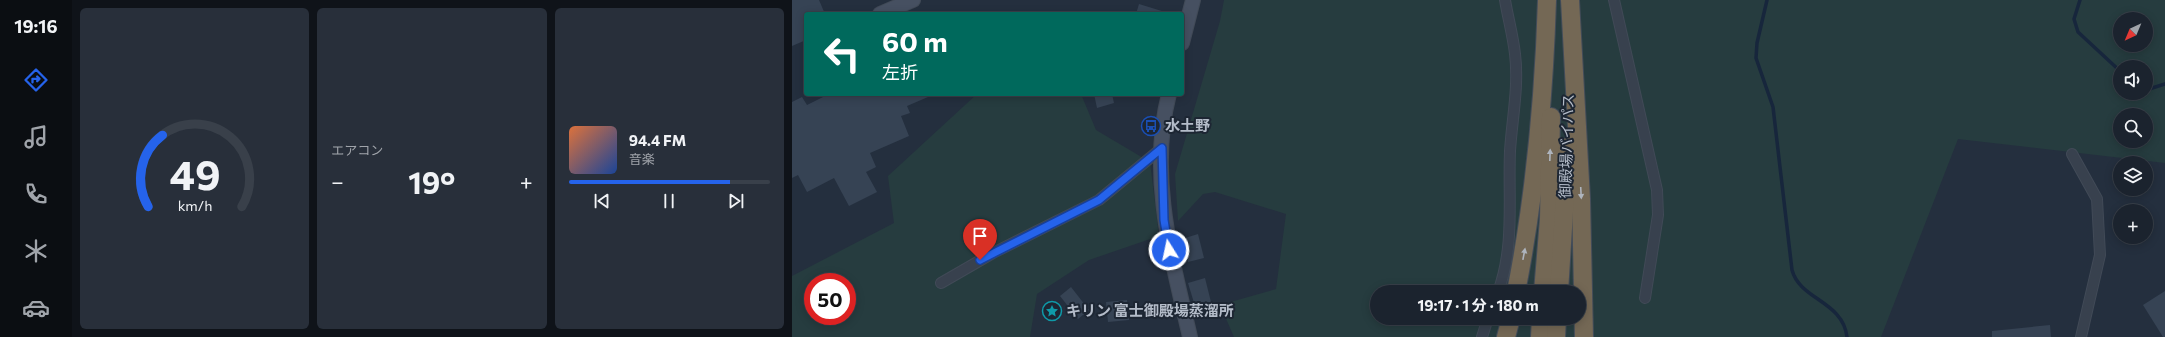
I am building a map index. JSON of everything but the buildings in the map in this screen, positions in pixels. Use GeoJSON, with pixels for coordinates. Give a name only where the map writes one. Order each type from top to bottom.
{"type":"FeatureCollection","features":[{"type":"Feature","properties":{"kind":"highway"},"geometry":{"type":"LineString","coordinates":[[1517,285],[1527,236],[1542,108],[1547,0]]}},
{"type":"Feature","properties":{"kind":"highway","name":"御殿場バイパス"},"geometry":{"type":"LineString","coordinates":[[1543,285],[1551,141],[1551,0]]}},
{"type":"Feature","properties":{"kind":"highway"},"geometry":{"type":"LineString","coordinates":[[1569,0],[1581,199],[1584,337]]}},
{"type":"Feature","properties":{"kind":"highway","name":"御殿場バイパス"},"geometry":{"type":"LineString","coordinates":[[1559,285],[1569,114],[1569,0]]}},
{"type":"Feature","properties":{"kind":"highway"},"geometry":{"type":"LineString","coordinates":[[1506,337],[1509,325]]}},
{"type":"Feature","properties":{"kind":"highway"},"geometry":{"type":"LineString","coordinates":[[1540,337],[1541,325]]}},
{"type":"Feature","properties":{"kind":"highway"},"geometry":{"type":"LineString","coordinates":[[1556,337],[1557,325]]}},
{"type":"Feature","properties":{"kind":"main road"},"geometry":{"type":"LineString","coordinates":[[884,12],[911,0]]}},
{"type":"Feature","properties":{"kind":"main road"},"geometry":{"type":"LineString","coordinates":[[1184,35],[1193,0]]}},
{"type":"Feature","properties":{"kind":"main road"},"geometry":{"type":"LineString","coordinates":[[1169,96],[1162,148],[1164,220],[1169,250],[1190,337]]}},
{"type":"Feature","properties":{"kind":"street"},"geometry":{"type":"LineString","coordinates":[[1500,285],[1507,259],[1510,237],[1510,152],[1516,77],[1515,53],[1505,0]]}},
{"type":"Feature","properties":{"kind":"street"},"geometry":{"type":"LineString","coordinates":[[1614,0],[1657,190],[1658,215],[1645,298]]}},
{"type":"Feature","properties":{"kind":"street"},"geometry":{"type":"LineString","coordinates":[[941,283],[993,253],[1099,200],[1162,148]]}},
{"type":"Feature","properties":{"kind":"street"},"geometry":{"type":"LineString","coordinates":[[2072,154],[2097,199],[2100,255],[2081,337]]}},
{"type":"Feature","properties":{"kind":"street"},"geometry":{"type":"LineString","coordinates":[[1482,337],[1486,325]]}},
{"type":"Feature","properties":{"kind":"green space"},"geometry":{"type":"Polygon","coordinates":[[[1224,0],[2165,0],[2165,163],[2153,162],[2153,156],[2113,157],[1958,139],[1881,337],[1234,337],[1220,305],[1276,289],[1286,214],[1215,192],[1203,194],[1178,221],[1175,174],[1220,21],[1224,0]]]}},
{"type":"Feature","properties":{"kind":"green space"},"geometry":{"type":"Polygon","coordinates":[[[975,96],[1082,96],[1096,130],[1150,162],[1159,236],[1089,260],[1037,294],[1030,337],[792,337],[792,276],[894,223],[888,176],[975,96]]]}},
{"type":"Feature","properties":{"kind":"waterway"},"geometry":{"type":"LineString","coordinates":[[1767,0],[1757,43],[1756,58],[1773,107],[1792,270],[1796,280],[1803,288],[1830,308],[1838,316],[1844,325],[1847,337]]}},
{"type":"Feature","properties":{"kind":"waterway"},"geometry":{"type":"LineString","coordinates":[[2080,0],[2074,19],[2078,32],[2113,64]]}},
{"type":"Feature","properties":{"kind":"waterway"},"geometry":{"type":"LineString","coordinates":[[2153,88],[2165,84]]}},
{"type":"Feature","properties":{"kind":"place","name":"水土野"},"geometry":{"type":"Point","coordinates":[1151,126]}},
{"type":"Feature","properties":{"kind":"place","name":"キリン 富士御殿場蒸溜所"},"geometry":{"type":"Point","coordinates":[1052,311]}},
{"type":"Feature","properties":{"kind":"route"},"geometry":{"type":"LineString","coordinates":[[980,260],[1099,200],[1162,148],[1164,220],[1169,250]]}}]}
